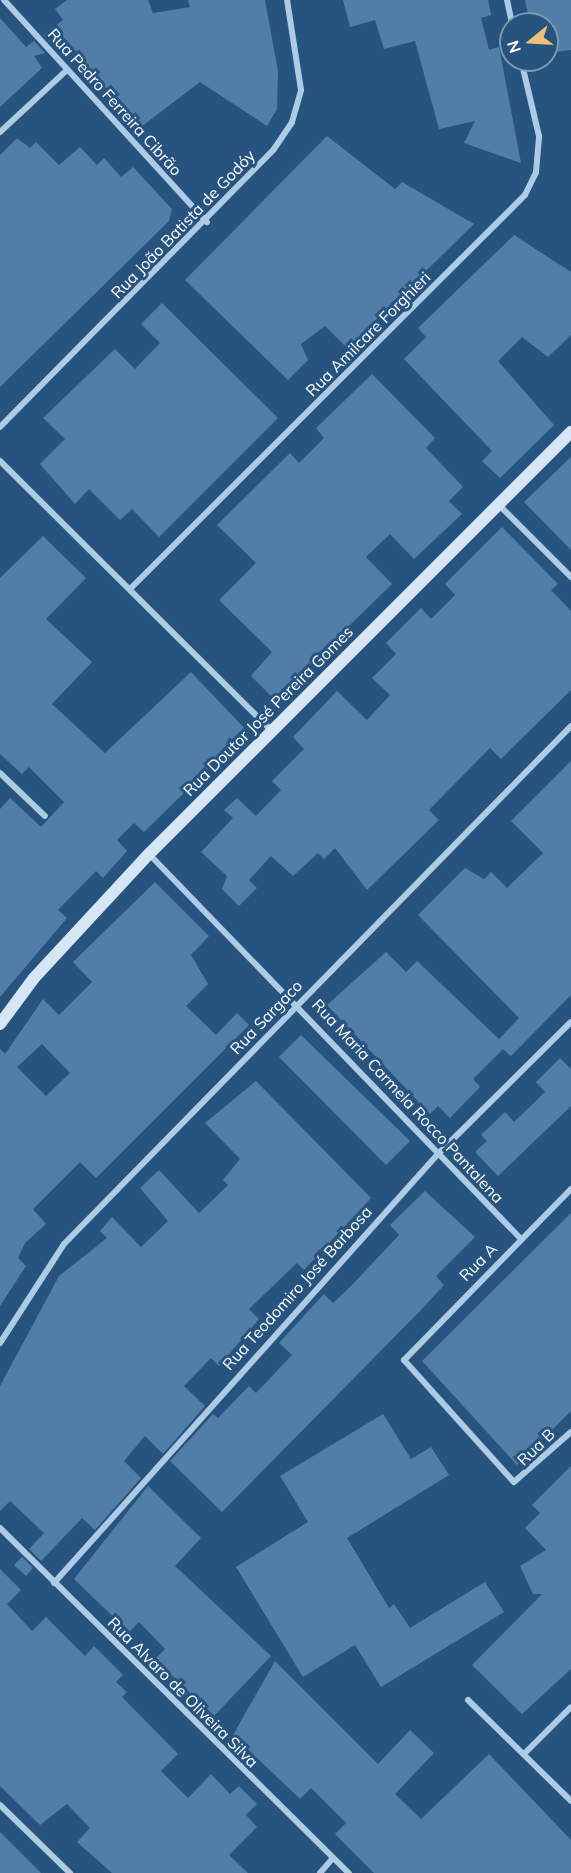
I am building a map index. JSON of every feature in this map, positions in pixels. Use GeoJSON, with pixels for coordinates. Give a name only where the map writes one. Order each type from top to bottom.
{"type":"FeatureCollection","features":[{"type":"Feature","properties":{"kind":"main road","name":"Rua Doutor José Pereira Gomes"},"geometry":{"type":"LineString","coordinates":[[0,1024],[34,978],[148,854],[571,432]]}},
{"type":"Feature","properties":{"kind":"street","name":"Rua Pedro Ferreira Cibrão"},"geometry":{"type":"LineString","coordinates":[[4,0],[207,222]]}},
{"type":"Feature","properties":{"kind":"street","name":"Rua João Batista de Godóy"},"geometry":{"type":"LineString","coordinates":[[0,427],[207,222],[292,122],[301,90],[287,0]]}},
{"type":"Feature","properties":{"kind":"street"},"geometry":{"type":"LineString","coordinates":[[0,132],[67,70]]}},
{"type":"Feature","properties":{"kind":"street","name":"Rua Amilcare Forghieri"},"geometry":{"type":"LineString","coordinates":[[129,589],[525,195],[536,172],[539,136],[524,72]]}},
{"type":"Feature","properties":{"kind":"street"},"geometry":{"type":"LineString","coordinates":[[0,461],[271,730]]}},
{"type":"Feature","properties":{"kind":"street"},"geometry":{"type":"LineString","coordinates":[[499,505],[571,577]]}},
{"type":"Feature","properties":{"kind":"street","name":"Rua Sargaco"},"geometry":{"type":"LineString","coordinates":[[0,1343],[64,1244],[571,726]]}},
{"type":"Feature","properties":{"kind":"street"},"geometry":{"type":"LineString","coordinates":[[0,773],[45,816]]}},
{"type":"Feature","properties":{"kind":"street","name":"Rua Maria Carmela Rocco Pantalena"},"geometry":{"type":"LineString","coordinates":[[148,854],[298,1003],[438,1154],[521,1239]]}},
{"type":"Feature","properties":{"kind":"street","name":"Rua Teodomiro José Barbosa"},"geometry":{"type":"LineString","coordinates":[[54,1583],[438,1154],[571,1022]]}},
{"type":"Feature","properties":{"kind":"street","name":"Rua A"},"geometry":{"type":"LineString","coordinates":[[520,1481],[511,1481],[407,1369],[405,1354],[571,1189]]}},
{"type":"Feature","properties":{"kind":"street","name":"Rua B"},"geometry":{"type":"LineString","coordinates":[[520,1481],[571,1432]]}},
{"type":"Feature","properties":{"kind":"street","name":"Rua Alvaro de Oliveira Silva"},"geometry":{"type":"LineString","coordinates":[[0,1528],[349,1873]]}},
{"type":"Feature","properties":{"kind":"street"},"geometry":{"type":"LineString","coordinates":[[468,1700],[571,1801]]}},
{"type":"Feature","properties":{"kind":"street"},"geometry":{"type":"LineString","coordinates":[[524,1754],[571,1707]]}},
{"type":"Feature","properties":{"kind":"street"},"geometry":{"type":"LineString","coordinates":[[0,1805],[70,1873]]}},
{"type":"Feature","properties":{"kind":"street"},"geometry":{"type":"LineString","coordinates":[[320,1873],[333,1858]]}},
{"type":"Feature","properties":{"kind":"building"},"geometry":{"type":"Polygon","coordinates":[[[67,0],[148,0],[153,13],[190,7],[188,0],[265,0],[278,71],[277,109],[267,126],[200,82],[141,127],[67,45],[56,49],[43,35],[63,20],[55,9],[67,0]]]}},
{"type":"Feature","properties":{"kind":"building"},"geometry":{"type":"Polygon","coordinates":[[[343,0],[488,0],[491,15],[481,18],[489,50],[499,47],[499,72],[504,72],[521,163],[464,143],[475,121],[439,129],[415,41],[384,49],[375,20],[350,27],[343,0]]]}},
{"type":"Feature","properties":{"kind":"building"},"geometry":{"type":"Polygon","coordinates":[[[525,0],[571,0],[571,50],[559,52],[559,12],[528,12],[525,0]]]}},
{"type":"Feature","properties":{"kind":"building"},"geometry":{"type":"Polygon","coordinates":[[[0,18],[26,47],[34,41],[45,53],[34,56],[42,68],[0,107],[0,18]]]}},
{"type":"Feature","properties":{"kind":"building"},"geometry":{"type":"Polygon","coordinates":[[[327,136],[395,189],[402,182],[474,224],[347,348],[325,326],[301,344],[308,360],[288,380],[185,280],[327,136]]]}},
{"type":"Feature","properties":{"kind":"building"},"geometry":{"type":"Polygon","coordinates":[[[17,138],[30,148],[36,142],[59,165],[80,147],[97,165],[104,158],[121,177],[133,167],[172,209],[169,221],[0,387],[0,155],[17,138]]]}},
{"type":"Feature","properties":{"kind":"building"},"geometry":{"type":"Polygon","coordinates":[[[514,235],[571,272],[571,335],[548,357],[522,337],[498,361],[554,425],[500,478],[482,461],[492,451],[404,359],[426,337],[418,328],[514,235]]]}},
{"type":"Feature","properties":{"kind":"building"},"geometry":{"type":"Polygon","coordinates":[[[162,303],[278,418],[159,537],[132,509],[120,520],[89,489],[75,504],[40,464],[65,439],[43,418],[115,349],[135,369],[160,343],[141,324],[162,303]]]}},
{"type":"Feature","properties":{"kind":"building"},"geometry":{"type":"Polygon","coordinates":[[[372,374],[435,438],[426,448],[463,487],[449,501],[462,514],[414,559],[390,534],[366,557],[392,584],[274,699],[251,676],[272,652],[219,600],[256,563],[217,525],[290,453],[299,463],[324,438],[316,428],[372,374]]]}},
{"type":"Feature","properties":{"kind":"building"},"geometry":{"type":"Polygon","coordinates":[[[571,457],[571,550],[524,502],[571,457]]]}},
{"type":"Feature","properties":{"kind":"building"},"geometry":{"type":"Polygon","coordinates":[[[502,527],[558,584],[551,590],[571,611],[571,690],[501,759],[490,748],[429,810],[439,820],[367,890],[335,848],[324,859],[318,853],[293,876],[271,856],[249,880],[257,888],[239,906],[222,889],[227,876],[201,852],[233,818],[224,810],[237,798],[256,816],[281,790],[272,781],[304,749],[293,737],[337,691],[367,720],[390,695],[372,678],[396,654],[386,643],[421,608],[431,619],[455,595],[445,584],[502,527]]]}},
{"type":"Feature","properties":{"kind":"building"},"geometry":{"type":"Polygon","coordinates":[[[43,536],[86,578],[46,619],[92,662],[52,704],[105,753],[191,672],[247,731],[144,832],[134,823],[117,840],[127,851],[103,878],[96,871],[58,910],[67,918],[0,997],[0,809],[10,798],[41,827],[64,802],[29,767],[22,774],[0,754],[0,578],[43,536]]]}},
{"type":"Feature","properties":{"kind":"building"},"geometry":{"type":"Polygon","coordinates":[[[571,761],[571,995],[511,1056],[503,1049],[473,1079],[480,1087],[450,1118],[438,1106],[430,1114],[327,1005],[386,952],[406,972],[417,961],[499,1039],[519,1018],[418,915],[465,868],[484,879],[491,872],[507,888],[543,853],[511,821],[571,761]]]}},
{"type":"Feature","properties":{"kind":"building"},"geometry":{"type":"Polygon","coordinates":[[[155,882],[209,936],[191,955],[208,984],[186,1006],[216,1035],[237,1013],[249,1025],[96,1178],[80,1162],[33,1209],[46,1224],[25,1243],[18,1258],[26,1266],[0,1306],[0,1049],[5,1054],[43,999],[59,1015],[92,982],[73,962],[155,882]],[[42,1044],[17,1067],[46,1096],[70,1073],[42,1044]]]}},
{"type":"Feature","properties":{"kind":"building"},"geometry":{"type":"Polygon","coordinates":[[[301,1035],[410,1141],[386,1165],[279,1057],[301,1035]]]}},
{"type":"Feature","properties":{"kind":"building"},"geometry":{"type":"Polygon","coordinates":[[[560,1058],[571,1069],[571,1106],[498,1176],[475,1152],[487,1141],[481,1135],[505,1112],[514,1122],[545,1092],[536,1082],[560,1058]]]}},
{"type":"Feature","properties":{"kind":"building"},"geometry":{"type":"Polygon","coordinates":[[[256,1081],[371,1198],[304,1270],[297,1263],[249,1309],[259,1319],[219,1366],[211,1358],[184,1386],[205,1406],[163,1454],[145,1436],[124,1461],[141,1478],[95,1530],[82,1518],[41,1561],[29,1549],[44,1533],[10,1501],[0,1511],[0,1386],[59,1276],[107,1238],[100,1231],[112,1217],[141,1247],[168,1221],[140,1188],[159,1170],[199,1213],[228,1185],[223,1180],[240,1159],[205,1123],[256,1081]]]}},
{"type":"Feature","properties":{"kind":"building"},"geometry":{"type":"Polygon","coordinates":[[[425,1191],[475,1237],[436,1276],[444,1285],[421,1310],[222,1512],[170,1461],[213,1414],[218,1418],[249,1386],[256,1393],[292,1355],[279,1343],[324,1294],[333,1303],[351,1286],[399,1235],[390,1225],[425,1191]]]}},
{"type":"Feature","properties":{"kind":"building"},"geometry":{"type":"Polygon","coordinates":[[[571,1213],[571,1411],[517,1465],[422,1361],[571,1213]]]}},
{"type":"Feature","properties":{"kind":"building"},"geometry":{"type":"Polygon","coordinates":[[[383,1414],[411,1459],[431,1447],[449,1475],[347,1538],[389,1608],[394,1604],[410,1628],[485,1582],[504,1612],[381,1687],[355,1645],[303,1677],[236,1567],[308,1522],[280,1476],[383,1414]]]}},
{"type":"Feature","properties":{"kind":"building"},"geometry":{"type":"Polygon","coordinates":[[[571,1466],[571,1669],[522,1714],[472,1665],[542,1594],[533,1594],[520,1566],[546,1550],[525,1528],[540,1513],[532,1505],[571,1466]]]}},
{"type":"Feature","properties":{"kind":"building"},"geometry":{"type":"Polygon","coordinates":[[[148,1486],[201,1538],[175,1566],[271,1656],[214,1716],[155,1659],[165,1649],[139,1622],[129,1632],[74,1579],[148,1486]]]}},
{"type":"Feature","properties":{"kind":"building"},"geometry":{"type":"Polygon","coordinates":[[[22,1557],[33,1568],[26,1576],[14,1565],[22,1557]]]}},
{"type":"Feature","properties":{"kind":"building"},"geometry":{"type":"Polygon","coordinates":[[[0,1569],[21,1590],[7,1604],[32,1631],[46,1617],[85,1656],[94,1646],[123,1675],[116,1682],[127,1692],[122,1697],[178,1754],[161,1771],[188,1798],[211,1774],[230,1794],[239,1786],[257,1804],[246,1815],[257,1827],[229,1855],[248,1873],[112,1873],[77,1842],[90,1828],[67,1804],[40,1825],[0,1786],[0,1569]]]}},
{"type":"Feature","properties":{"kind":"building"},"geometry":{"type":"Polygon","coordinates":[[[275,1661],[378,1764],[410,1730],[434,1753],[395,1794],[421,1819],[489,1754],[571,1840],[571,1873],[374,1873],[335,1834],[346,1823],[311,1788],[300,1799],[233,1735],[275,1661]]]}},
{"type":"Feature","properties":{"kind":"building"},"geometry":{"type":"Polygon","coordinates":[[[0,1832],[41,1873],[0,1873],[0,1832]]]}}]}
